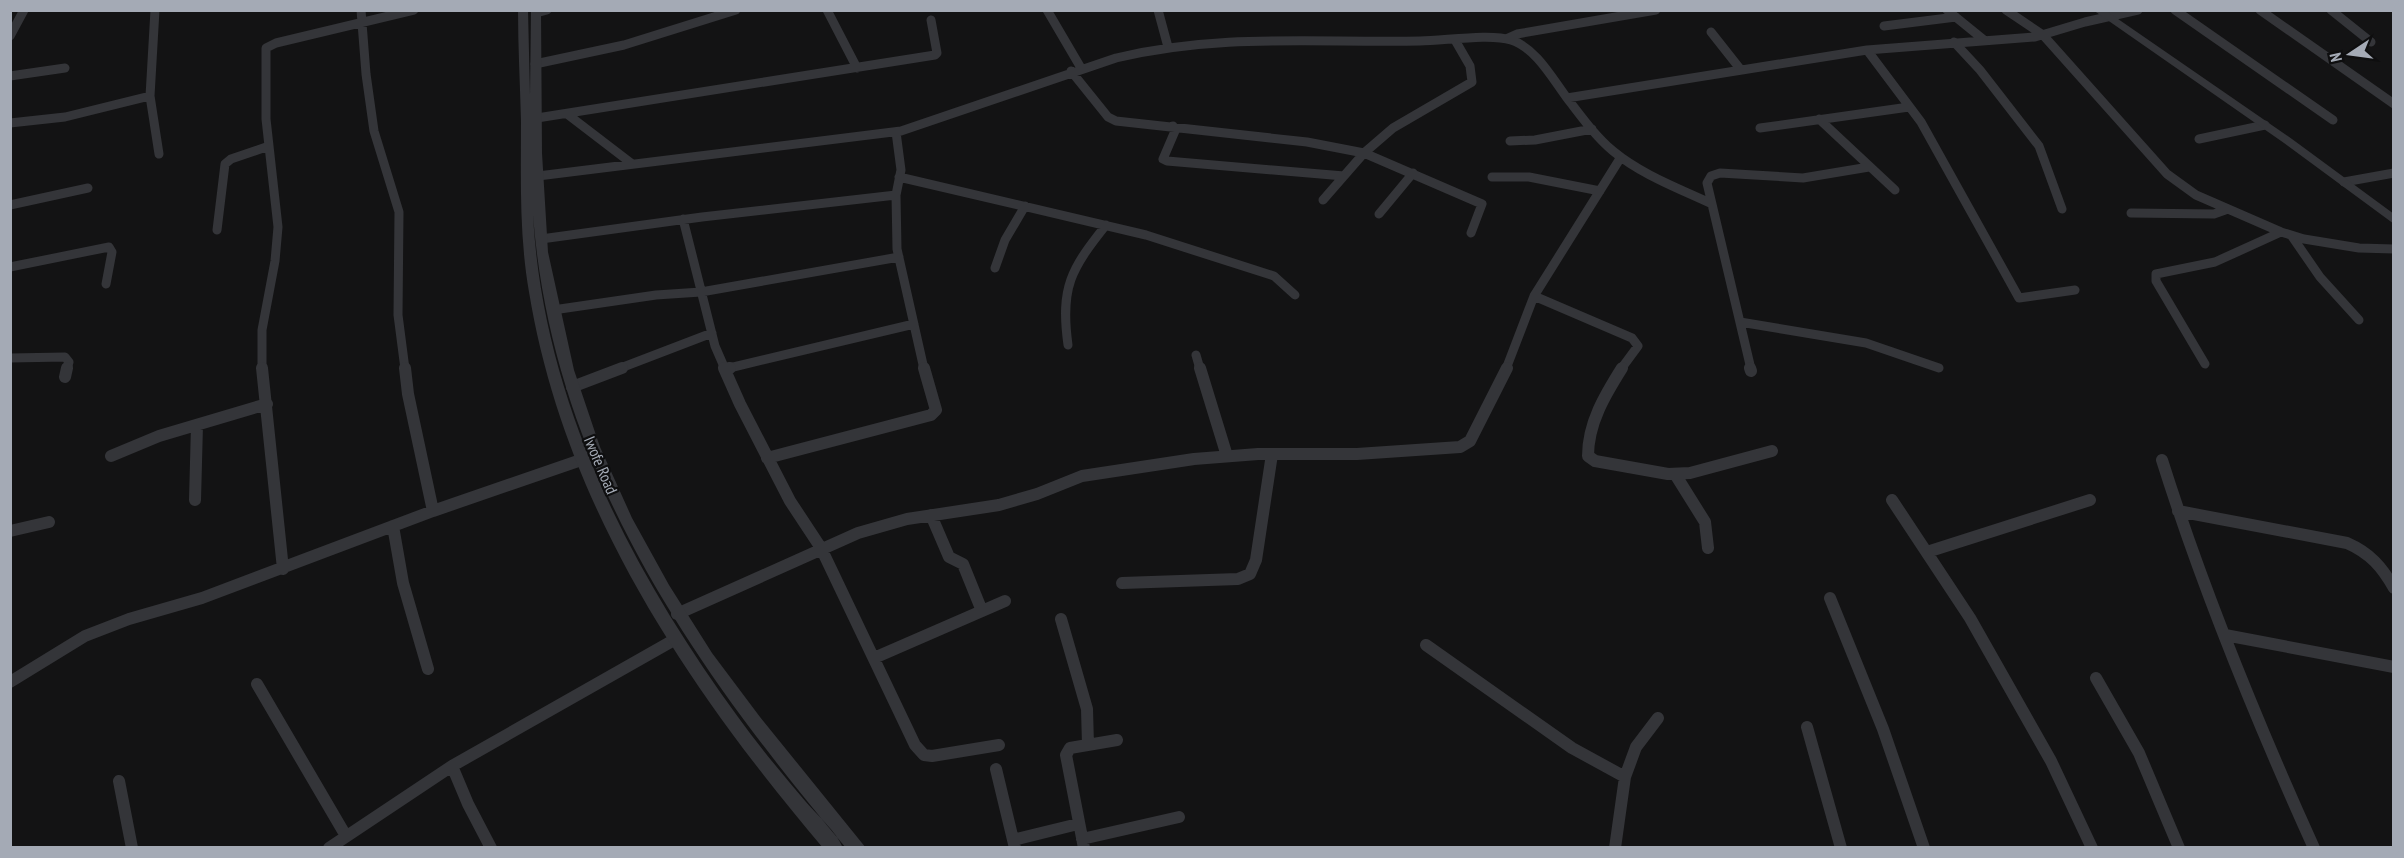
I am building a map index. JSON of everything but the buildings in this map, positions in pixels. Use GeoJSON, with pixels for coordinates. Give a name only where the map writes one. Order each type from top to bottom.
{"type":"FeatureCollection","features":[{"type":"Feature","properties":{"kind":"street"},"geometry":{"type":"LineString","coordinates":[[10,36],[13,26],[24,10]]}},
{"type":"Feature","properties":{"kind":"street"},"geometry":{"type":"LineString","coordinates":[[155,10],[150,96],[159,154]]}},
{"type":"Feature","properties":{"kind":"street"},"geometry":{"type":"LineString","coordinates":[[362,10],[361,23],[374,131],[399,212],[398,315],[408,394],[433,511]]}},
{"type":"Feature","properties":{"kind":"street"},"geometry":{"type":"LineString","coordinates":[[283,569],[261,362],[262,330],[275,261],[278,227],[269,146],[265,79],[266,48],[276,43],[414,10]]}},
{"type":"Feature","properties":{"kind":"street"},"geometry":{"type":"LineString","coordinates":[[535,64],[624,45],[736,10]]}},
{"type":"Feature","properties":{"kind":"street"},"geometry":{"type":"LineString","coordinates":[[826,10],[857,68]]}},
{"type":"Feature","properties":{"kind":"street"},"geometry":{"type":"LineString","coordinates":[[1047,10],[1081,68]]}},
{"type":"Feature","properties":{"kind":"street"},"geometry":{"type":"LineString","coordinates":[[1158,10],[1168,47]]}},
{"type":"Feature","properties":{"kind":"street"},"geometry":{"type":"LineString","coordinates":[[538,176],[896,132],[953,117],[1071,71],[1120,57],[1168,47],[1273,39],[1508,38],[1523,33],[1656,10]]}},
{"type":"Feature","properties":{"kind":"street"},"geometry":{"type":"LineString","coordinates":[[1947,10],[1984,40]]}},
{"type":"Feature","properties":{"kind":"street"},"geometry":{"type":"LineString","coordinates":[[2006,10],[2043,35],[2167,174],[2196,195],[2286,234],[2360,248],[2394,249]]}},
{"type":"Feature","properties":{"kind":"street"},"geometry":{"type":"LineString","coordinates":[[2098,10],[2265,125],[2394,220]]}},
{"type":"Feature","properties":{"kind":"street"},"geometry":{"type":"LineString","coordinates":[[1567,98],[1867,50],[2043,35],[2138,10]]}},
{"type":"Feature","properties":{"kind":"street"},"geometry":{"type":"LineString","coordinates":[[2175,10],[2333,120]]}},
{"type":"Feature","properties":{"kind":"street"},"geometry":{"type":"LineString","coordinates":[[2260,10],[2394,104]]}},
{"type":"Feature","properties":{"kind":"street"},"geometry":{"type":"LineString","coordinates":[[2331,10],[2371,42]]}},
{"type":"Feature","properties":{"kind":"street","name":"Iwofe Road"},"geometry":{"type":"LineString","coordinates":[[535,11],[542,290],[553,372],[581,460],[646,594],[675,640],[717,703],[802,811],[835,848]]}},
{"type":"Feature","properties":{"kind":"street","name":"Iwofe Road"},"geometry":{"type":"LineString","coordinates":[[535,11],[526,185],[529,241],[542,290],[553,310],[572,387],[596,454],[627,525],[676,614],[732,694],[858,848]]}},
{"type":"Feature","properties":{"kind":"street"},"geometry":{"type":"LineString","coordinates":[[1884,26],[1956,17]]}},
{"type":"Feature","properties":{"kind":"street"},"geometry":{"type":"LineString","coordinates":[[537,118],[935,55],[937,53],[931,20]]}},
{"type":"Feature","properties":{"kind":"street"},"geometry":{"type":"LineString","coordinates":[[1711,32],[1741,70]]}},
{"type":"Feature","properties":{"kind":"street"},"geometry":{"type":"LineString","coordinates":[[1508,38],[1523,46],[1535,58],[1592,129],[1621,157],[1656,178],[1712,204]]}},
{"type":"Feature","properties":{"kind":"street"},"geometry":{"type":"LineString","coordinates":[[1323,200],[1364,153],[1393,128],[1472,82],[1474,74],[1470,64],[1455,40]]}},
{"type":"Feature","properties":{"kind":"street"},"geometry":{"type":"LineString","coordinates":[[1954,42],[1980,70],[2039,146],[2062,209]]}},
{"type":"Feature","properties":{"kind":"street"},"geometry":{"type":"LineString","coordinates":[[1867,50],[1909,106],[1955,182],[2019,298],[2075,290]]}},
{"type":"Feature","properties":{"kind":"street"},"geometry":{"type":"LineString","coordinates":[[10,76],[65,68]]}},
{"type":"Feature","properties":{"kind":"street"},"geometry":{"type":"LineString","coordinates":[[1071,71],[1108,117],[1116,121],[1307,142],[1364,153],[1482,204],[1471,233]]}},
{"type":"Feature","properties":{"kind":"street"},"geometry":{"type":"LineString","coordinates":[[10,123],[65,117],[150,96]]}},
{"type":"Feature","properties":{"kind":"street"},"geometry":{"type":"LineString","coordinates":[[1760,128],[1909,106]]}},
{"type":"Feature","properties":{"kind":"street"},"geometry":{"type":"LineString","coordinates":[[567,114],[632,163]]}},
{"type":"Feature","properties":{"kind":"street"},"geometry":{"type":"LineString","coordinates":[[1819,119],[1894,190]]}},
{"type":"Feature","properties":{"kind":"street"},"geometry":{"type":"LineString","coordinates":[[2199,139],[2265,125]]}},
{"type":"Feature","properties":{"kind":"street"},"geometry":{"type":"LineString","coordinates":[[1173,126],[1175,131],[1163,159],[1167,161],[1344,176]]}},
{"type":"Feature","properties":{"kind":"street"},"geometry":{"type":"LineString","coordinates":[[1510,141],[1535,140],[1592,129]]}},
{"type":"Feature","properties":{"kind":"street"},"geometry":{"type":"LineString","coordinates":[[767,458],[881,430],[931,415],[936,410],[921,357],[897,249],[896,195],[900,177],[900,150],[896,132]]}},
{"type":"Feature","properties":{"kind":"street"},"geometry":{"type":"LineString","coordinates":[[217,230],[225,164],[231,159],[269,146]]}},
{"type":"Feature","properties":{"kind":"street"},"geometry":{"type":"LineString","coordinates":[[676,614],[858,533],[907,519],[999,505],[1082,476],[1151,464],[1227,456],[1379,453],[1460,447],[1470,441],[1504,375],[1534,296],[1621,157]]}},
{"type":"Feature","properties":{"kind":"street"},"geometry":{"type":"LineString","coordinates":[[1751,371],[1707,183],[1711,176],[1720,173],[1803,178],[1869,166]]}},
{"type":"Feature","properties":{"kind":"street"},"geometry":{"type":"LineString","coordinates":[[1379,214],[1413,173]]}},
{"type":"Feature","properties":{"kind":"street"},"geometry":{"type":"LineString","coordinates":[[2344,182],[2394,173]]}},
{"type":"Feature","properties":{"kind":"street"},"geometry":{"type":"LineString","coordinates":[[900,177],[1146,235],[1274,276],[1295,295]]}},
{"type":"Feature","properties":{"kind":"street"},"geometry":{"type":"LineString","coordinates":[[1492,177],[1529,177],[1600,191]]}},
{"type":"Feature","properties":{"kind":"street"},"geometry":{"type":"LineString","coordinates":[[10,205],[88,188]]}},
{"type":"Feature","properties":{"kind":"street"},"geometry":{"type":"LineString","coordinates":[[541,239],[683,219],[896,195]]}},
{"type":"Feature","properties":{"kind":"street"},"geometry":{"type":"LineString","coordinates":[[995,268],[1005,240],[1025,206]]}},
{"type":"Feature","properties":{"kind":"street"},"geometry":{"type":"LineString","coordinates":[[2131,213],[2214,214],[2228,209]]}},
{"type":"Feature","properties":{"kind":"street"},"geometry":{"type":"LineString","coordinates":[[683,219],[700,292],[725,369],[790,501],[821,548],[915,745],[924,754],[942,755],[999,746]]}},
{"type":"Feature","properties":{"kind":"street"},"geometry":{"type":"LineString","coordinates":[[1068,345],[1064,317],[1067,290],[1075,266],[1106,225]]}},
{"type":"Feature","properties":{"kind":"street"},"geometry":{"type":"LineString","coordinates":[[2286,234],[2320,277],[2359,320]]}},
{"type":"Feature","properties":{"kind":"street"},"geometry":{"type":"LineString","coordinates":[[2205,364],[2156,281],[2156,274],[2215,262],[2286,234]]}},
{"type":"Feature","properties":{"kind":"street"},"geometry":{"type":"LineString","coordinates":[[10,267],[109,247],[112,252],[106,284]]}},
{"type":"Feature","properties":{"kind":"street"},"geometry":{"type":"LineString","coordinates":[[553,310],[700,292],[899,257]]}},
{"type":"Feature","properties":{"kind":"street"},"geometry":{"type":"LineString","coordinates":[[1534,296],[1632,338],[1638,346],[1607,390],[1587,444],[1588,456],[1594,461],[1675,474],[1711,469],[1772,451]]}},
{"type":"Feature","properties":{"kind":"street"},"geometry":{"type":"LineString","coordinates":[[1740,322],[1866,343],[1939,368]]}},
{"type":"Feature","properties":{"kind":"street"},"geometry":{"type":"LineString","coordinates":[[725,369],[914,324]]}},
{"type":"Feature","properties":{"kind":"street"},"geometry":{"type":"LineString","coordinates":[[572,387],[712,333]]}},
{"type":"Feature","properties":{"kind":"street"},"geometry":{"type":"LineString","coordinates":[[1196,355],[1227,456]]}},
{"type":"Feature","properties":{"kind":"street"},"geometry":{"type":"LineString","coordinates":[[10,358],[65,357],[69,362],[65,377]]}},
{"type":"Feature","properties":{"kind":"street"},"geometry":{"type":"LineString","coordinates":[[111,456],[159,436],[267,404]]}},
{"type":"Feature","properties":{"kind":"street"},"geometry":{"type":"LineString","coordinates":[[195,500],[197,424]]}},
{"type":"Feature","properties":{"kind":"street"},"geometry":{"type":"LineString","coordinates":[[1122,584],[1238,579],[1250,574],[1256,560],[1272,454]]}},
{"type":"Feature","properties":{"kind":"street"},"geometry":{"type":"LineString","coordinates":[[10,682],[85,636],[202,598],[433,511],[581,460]]}},
{"type":"Feature","properties":{"kind":"street"},"geometry":{"type":"LineString","coordinates":[[2162,460],[2178,511],[2261,731],[2314,848]]}},
{"type":"Feature","properties":{"kind":"street"},"geometry":{"type":"LineString","coordinates":[[1675,474],[1705,522],[1708,548]]}},
{"type":"Feature","properties":{"kind":"street"},"geometry":{"type":"LineString","coordinates":[[1892,500],[1970,618],[2051,761],[2091,848]]}},
{"type":"Feature","properties":{"kind":"street"},"geometry":{"type":"LineString","coordinates":[[1927,552],[2090,500]]}},
{"type":"Feature","properties":{"kind":"street"},"geometry":{"type":"LineString","coordinates":[[2178,511],[2347,543],[2364,550],[2382,566],[2394,588]]}},
{"type":"Feature","properties":{"kind":"street"},"geometry":{"type":"LineString","coordinates":[[931,515],[949,557],[963,564],[982,611]]}},
{"type":"Feature","properties":{"kind":"street"},"geometry":{"type":"LineString","coordinates":[[10,531],[49,522]]}},
{"type":"Feature","properties":{"kind":"street"},"geometry":{"type":"LineString","coordinates":[[393,526],[403,583],[428,669]]}},
{"type":"Feature","properties":{"kind":"street"},"geometry":{"type":"LineString","coordinates":[[1830,598],[1883,729],[1924,848]]}},
{"type":"Feature","properties":{"kind":"street"},"geometry":{"type":"LineString","coordinates":[[874,658],[1005,601]]}},
{"type":"Feature","properties":{"kind":"street"},"geometry":{"type":"LineString","coordinates":[[1061,619],[1087,709],[1088,745]]}},
{"type":"Feature","properties":{"kind":"street"},"geometry":{"type":"LineString","coordinates":[[2225,635],[2394,667]]}},
{"type":"Feature","properties":{"kind":"street"},"geometry":{"type":"LineString","coordinates":[[329,848],[452,766],[675,640]]}},
{"type":"Feature","properties":{"kind":"street"},"geometry":{"type":"LineString","coordinates":[[1426,645],[1572,748],[1625,777]]}},
{"type":"Feature","properties":{"kind":"street"},"geometry":{"type":"LineString","coordinates":[[2096,678],[2139,753],[2179,848]]}},
{"type":"Feature","properties":{"kind":"street"},"geometry":{"type":"LineString","coordinates":[[257,684],[346,836]]}},
{"type":"Feature","properties":{"kind":"street"},"geometry":{"type":"LineString","coordinates":[[1615,848],[1625,777],[1636,747],[1658,718]]}},
{"type":"Feature","properties":{"kind":"street"},"geometry":{"type":"LineString","coordinates":[[1807,727],[1841,848]]}},
{"type":"Feature","properties":{"kind":"street"},"geometry":{"type":"LineString","coordinates":[[1117,740],[1070,748],[1066,755],[1083,843],[1179,817]]}},
{"type":"Feature","properties":{"kind":"street"},"geometry":{"type":"LineString","coordinates":[[452,766],[468,804],[492,848]]}},
{"type":"Feature","properties":{"kind":"street"},"geometry":{"type":"LineString","coordinates":[[996,769],[1014,844],[1078,824]]}},
{"type":"Feature","properties":{"kind":"street"},"geometry":{"type":"LineString","coordinates":[[118,780],[132,848]]}}]}
